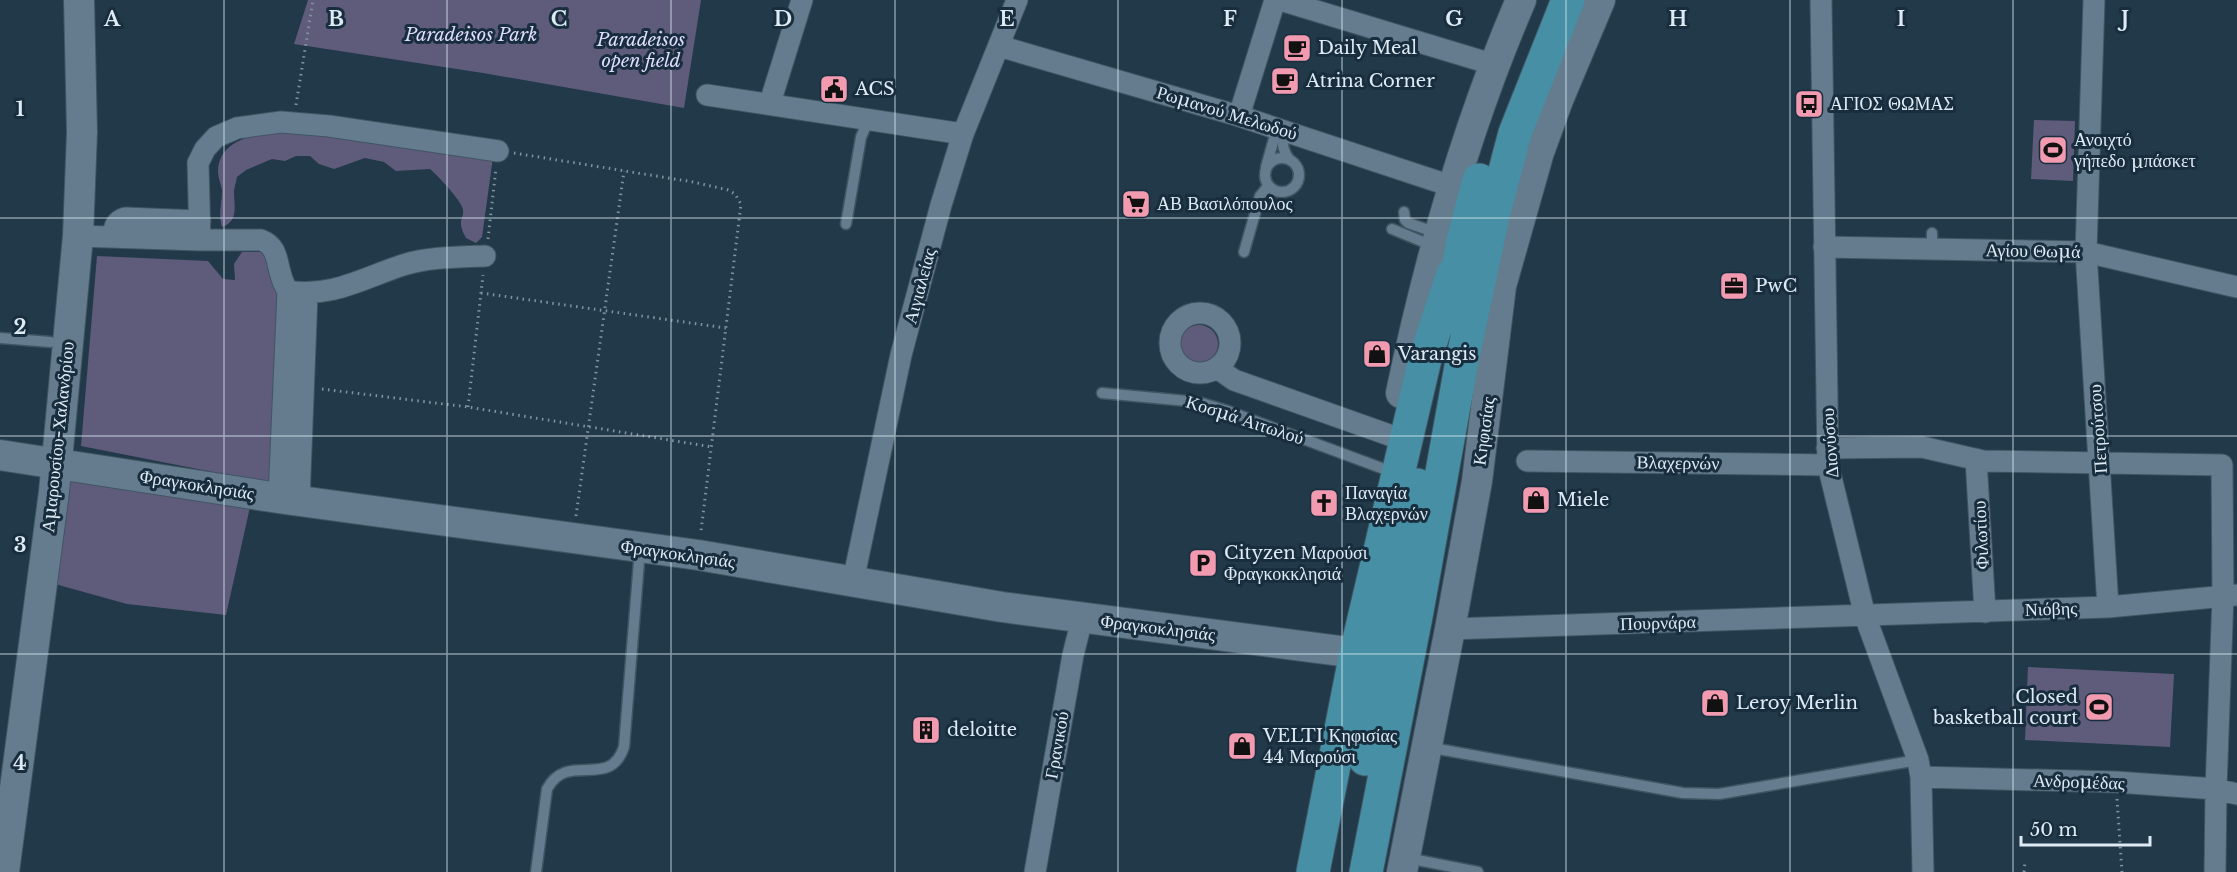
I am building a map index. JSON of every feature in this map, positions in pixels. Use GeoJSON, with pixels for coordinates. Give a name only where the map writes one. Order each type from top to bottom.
{"type":"FeatureCollection","features":[{"type":"Feature","properties":{"kind":"main road"},"geometry":{"type":"LineString","coordinates":[[1313,872],[1356,653],[1425,359],[1447,241],[1543,0]]}},
{"type":"Feature","properties":{"kind":"main road","name":"Κηφισίας"},"geometry":{"type":"LineString","coordinates":[[1366,872],[1417,611],[1462,361],[1493,216],[1515,133],[1568,0]]}},
{"type":"Feature","properties":{"kind":"main road"},"geometry":{"type":"LineString","coordinates":[[1343,872],[1447,241]]}},
{"type":"Feature","properties":{"kind":"main road"},"geometry":{"type":"LineString","coordinates":[[1417,611],[1501,286]]}},
{"type":"Feature","properties":{"kind":"street","name":"Αμαρουσίου-Χαλανδρίου"},"geometry":{"type":"LineString","coordinates":[[4,872],[48,461],[50,342],[60,239],[64,164],[62,0]]}},
{"type":"Feature","properties":{"kind":"street","name":"Αμαρουσίου-Χαλανδρίου"},"geometry":{"type":"LineString","coordinates":[[0,762],[48,461],[78,236],[82,132],[79,0]]}},
{"type":"Feature","properties":{"kind":"street"},"geometry":{"type":"LineString","coordinates":[[770,103],[802,0]]}},
{"type":"Feature","properties":{"kind":"street","name":"Αιγιαλείας"},"geometry":{"type":"LineString","coordinates":[[853,581],[901,355],[941,205],[963,134],[1017,0]]}},
{"type":"Feature","properties":{"kind":"street"},"geometry":{"type":"LineString","coordinates":[[1239,116],[1275,0]]}},
{"type":"Feature","properties":{"kind":"street"},"geometry":{"type":"LineString","coordinates":[[1280,0],[1495,65]]}},
{"type":"Feature","properties":{"kind":"street"},"geometry":{"type":"LineString","coordinates":[[1382,547],[1384,469],[1406,366],[1447,241],[1454,187],[1495,65],[1521,0]]}},
{"type":"Feature","properties":{"kind":"street","name":"Κηφισίας"},"geometry":{"type":"LineString","coordinates":[[1403,865],[1450,630],[1484,437],[1501,286],[1539,152],[1600,0]]}},
{"type":"Feature","properties":{"kind":"street","name":"Διονύσου"},"geometry":{"type":"LineString","coordinates":[[1821,0],[1828,457],[1865,616],[1920,768],[1923,872]]}},
{"type":"Feature","properties":{"kind":"street","name":"Πετρούτσου"},"geometry":{"type":"LineString","coordinates":[[2094,0],[2086,252],[2101,462],[2108,607]]}},
{"type":"Feature","properties":{"kind":"street","name":"Ρωμανού Μελωδού"},"geometry":{"type":"LineString","coordinates":[[999,46],[1239,116],[1454,187]]}},
{"type":"Feature","properties":{"kind":"street"},"geometry":{"type":"LineString","coordinates":[[707,95],[963,134]]}},
{"type":"Feature","properties":{"kind":"street"},"geometry":{"type":"LineString","coordinates":[[200,231],[198,163],[205,149],[216,137],[237,128],[281,122],[329,126],[498,151]]}},
{"type":"Feature","properties":{"kind":"street"},"geometry":{"type":"LineString","coordinates":[[78,236],[113,237],[114,227],[125,218],[266,242],[275,251],[278,272],[297,292],[304,386],[289,499]]}},
{"type":"Feature","properties":{"kind":"street","name":"Αγίου Θωμά"},"geometry":{"type":"LineString","coordinates":[[1824,247],[1932,241],[2086,252],[2237,287]]}},
{"type":"Feature","properties":{"kind":"street"},"geometry":{"type":"LineString","coordinates":[[297,292],[356,284],[404,265],[436,259],[485,256]]}},
{"type":"Feature","properties":{"kind":"street"},"geometry":{"type":"LineString","coordinates":[[289,499],[297,292]]}},
{"type":"Feature","properties":{"kind":"street"},"geometry":{"type":"LineString","coordinates":[[1217,368],[1234,380],[1392,436]]}},
{"type":"Feature","properties":{"kind":"street","name":"Βλαχερνών"},"geometry":{"type":"LineString","coordinates":[[1527,461],[1828,457],[1922,447],[1983,461],[2222,465],[2230,596]]}},
{"type":"Feature","properties":{"kind":"street","name":"Φραγκοκλησιάς"},"geometry":{"type":"LineString","coordinates":[[0,454],[289,499],[698,555],[1082,619],[1356,653]]}},
{"type":"Feature","properties":{"kind":"street","name":"Φιλωτίου"},"geometry":{"type":"LineString","coordinates":[[1976,459],[1985,612]]}},
{"type":"Feature","properties":{"kind":"street"},"geometry":{"type":"LineString","coordinates":[[2215,872],[2216,789],[2230,596]]}},
{"type":"Feature","properties":{"kind":"street","name":"Νιόβης"},"geometry":{"type":"LineString","coordinates":[[1865,616],[2108,607],[2230,596]]}},
{"type":"Feature","properties":{"kind":"street","name":"Πουρνάρα"},"geometry":{"type":"LineString","coordinates":[[1450,630],[1865,616]]}},
{"type":"Feature","properties":{"kind":"street","name":"Γρανικού"},"geometry":{"type":"LineString","coordinates":[[1035,872],[1073,655],[1082,619]]}},
{"type":"Feature","properties":{"kind":"street","name":"Ανδρομέδας"},"geometry":{"type":"LineString","coordinates":[[1920,768],[2216,789],[2237,794]]}},
{"type":"Feature","properties":{"kind":"lane"},"geometry":{"type":"LineString","coordinates":[[846,224],[861,137],[869,119]]}},
{"type":"Feature","properties":{"kind":"lane"},"geometry":{"type":"LineString","coordinates":[[1281,130],[1284,152],[1298,169],[1297,183],[1286,191],[1280,192],[1268,186],[1265,180],[1266,167],[1281,130]]}},
{"type":"Feature","properties":{"kind":"lane"},"geometry":{"type":"LineString","coordinates":[[1266,167],[1276,158],[1289,159]]}},
{"type":"Feature","properties":{"kind":"lane"},"geometry":{"type":"LineString","coordinates":[[1244,252],[1260,196],[1268,186]]}},
{"type":"Feature","properties":{"kind":"lane"},"geometry":{"type":"LineString","coordinates":[[1404,212],[1408,223],[1447,241]]}},
{"type":"Feature","properties":{"kind":"lane"},"geometry":{"type":"LineString","coordinates":[[1392,229],[1447,241]]}},
{"type":"Feature","properties":{"kind":"lane"},"geometry":{"type":"LineString","coordinates":[[0,338],[50,342]]}},
{"type":"Feature","properties":{"kind":"lane","name":"Κοσμά Αιτωλού"},"geometry":{"type":"LineString","coordinates":[[1102,393],[1198,402],[1384,469]]}},
{"type":"Feature","properties":{"kind":"lane"},"geometry":{"type":"LineString","coordinates":[[536,872],[547,789],[552,780],[560,773],[572,769],[604,770],[613,766],[620,759],[624,747],[640,548]]}},
{"type":"Feature","properties":{"kind":"lane"},"geometry":{"type":"LineString","coordinates":[[1426,747],[1683,793],[1701,794],[1719,794],[1920,768]]}},
{"type":"Feature","properties":{"kind":"lane"},"geometry":{"type":"LineString","coordinates":[[1403,865],[1478,872]]}},
{"type":"Feature","properties":{"kind":"path"},"geometry":{"type":"LineString","coordinates":[[293,123],[313,0]]}},
{"type":"Feature","properties":{"kind":"path"},"geometry":{"type":"LineString","coordinates":[[468,407],[498,151],[693,182],[728,190],[738,198],[741,204],[698,555]]}},
{"type":"Feature","properties":{"kind":"path"},"geometry":{"type":"LineString","coordinates":[[576,516],[624,171]]}},
{"type":"Feature","properties":{"kind":"path"},"geometry":{"type":"LineString","coordinates":[[481,293],[726,328]]}},
{"type":"Feature","properties":{"kind":"path"},"geometry":{"type":"LineString","coordinates":[[304,386],[468,407],[712,447]]}},
{"type":"Feature","properties":{"kind":"path"},"geometry":{"type":"LineString","coordinates":[[2116,782],[2122,872]]}},
{"type":"Feature","properties":{"kind":"path"},"geometry":{"type":"LineString","coordinates":[[2024,872],[2025,861]]}},
{"type":"Feature","properties":{"kind":"green space"},"geometry":{"type":"Polygon","coordinates":[[[308,0],[701,0],[684,108],[483,73],[294,44],[308,0]]]}},
{"type":"Feature","properties":{"kind":"green space","name":"Ανοιχτό γήπεδο μπάσκετ"},"geometry":{"type":"Polygon","coordinates":[[[2034,120],[2075,121],[2073,181],[2031,179],[2034,120]]]}},
{"type":"Feature","properties":{"kind":"green space"},"geometry":{"type":"Polygon","coordinates":[[[296,130],[493,157],[482,237],[476,243],[466,238],[461,226],[462,206],[430,169],[396,171],[384,162],[365,158],[334,169],[319,164],[310,156],[296,156],[285,161],[272,159],[246,170],[237,177],[233,217],[222,227],[220,213],[222,190],[218,176],[220,159],[236,143],[247,138],[260,134],[296,130]]]}},
{"type":"Feature","properties":{"kind":"green space"},"geometry":{"type":"Polygon","coordinates":[[[242,252],[264,252],[279,285],[274,484],[81,446],[97,256],[208,261],[223,279],[235,280],[234,264],[242,252]]]}},
{"type":"Feature","properties":{"kind":"green space"},"geometry":{"type":"Polygon","coordinates":[[[1199,325],[1213,330],[1218,344],[1213,358],[1199,363],[1185,358],[1180,344],[1185,330],[1199,325]]]}},
{"type":"Feature","properties":{"kind":"green space"},"geometry":{"type":"Polygon","coordinates":[[[71,478],[250,507],[226,615],[127,604],[55,584],[66,489],[71,478]]]}},
{"type":"Feature","properties":{"kind":"green space","name":"Closed basketball court"},"geometry":{"type":"Polygon","coordinates":[[[2028,667],[2174,674],[2170,747],[2025,740],[2028,667]]]}},
{"type":"Feature","properties":{"kind":"place","name":"Daily Meal"},"geometry":{"type":"Point","coordinates":[1297,48]}},
{"type":"Feature","properties":{"kind":"place","name":"Atrina Corner"},"geometry":{"type":"Point","coordinates":[1285,81]}},
{"type":"Feature","properties":{"kind":"place","name":"ACS"},"geometry":{"type":"Point","coordinates":[834,89]}},
{"type":"Feature","properties":{"kind":"place","name":"ΑΓΙΟΣ ΘΩΜΑΣ"},"geometry":{"type":"Point","coordinates":[1809,104]}},
{"type":"Feature","properties":{"kind":"place","name":"Ανοιχτό γήπεδο μπάσκετ"},"geometry":{"type":"Point","coordinates":[2053,150]}},
{"type":"Feature","properties":{"kind":"place","name":"ΑΒ Βασιλόπουλος"},"geometry":{"type":"Point","coordinates":[1136,204]}},
{"type":"Feature","properties":{"kind":"place","name":"PwC"},"geometry":{"type":"Point","coordinates":[1734,286]}},
{"type":"Feature","properties":{"kind":"place","name":"Varangis"},"geometry":{"type":"Point","coordinates":[1377,354]}},
{"type":"Feature","properties":{"kind":"place","name":"Miele"},"geometry":{"type":"Point","coordinates":[1536,500]}},
{"type":"Feature","properties":{"kind":"place","name":"Παναγία Βλαχερνών"},"geometry":{"type":"Point","coordinates":[1324,503]}},
{"type":"Feature","properties":{"kind":"place","name":"Cityzen Μαρούσι Φραγκοκκλησιά"},"geometry":{"type":"Point","coordinates":[1203,563]}},
{"type":"Feature","properties":{"kind":"place","name":"Leroy Merlin"},"geometry":{"type":"Point","coordinates":[1715,703]}},
{"type":"Feature","properties":{"kind":"place","name":"Closed basketball court"},"geometry":{"type":"Point","coordinates":[2099,707]}},
{"type":"Feature","properties":{"kind":"place","name":"deloitte"},"geometry":{"type":"Point","coordinates":[926,730]}},
{"type":"Feature","properties":{"kind":"place","name":"VELTI Κηφισίας 44 Μαρούσι"},"geometry":{"type":"Point","coordinates":[1242,746]}},
{"type":"Feature","properties":{"kind":"park label","name":"Paradeisos Park"},"geometry":{"type":"Point","coordinates":[471,35]}},
{"type":"Feature","properties":{"kind":"park label","name":"Paradeisos open field"},"geometry":{"type":"Point","coordinates":[641,50]}}]}
